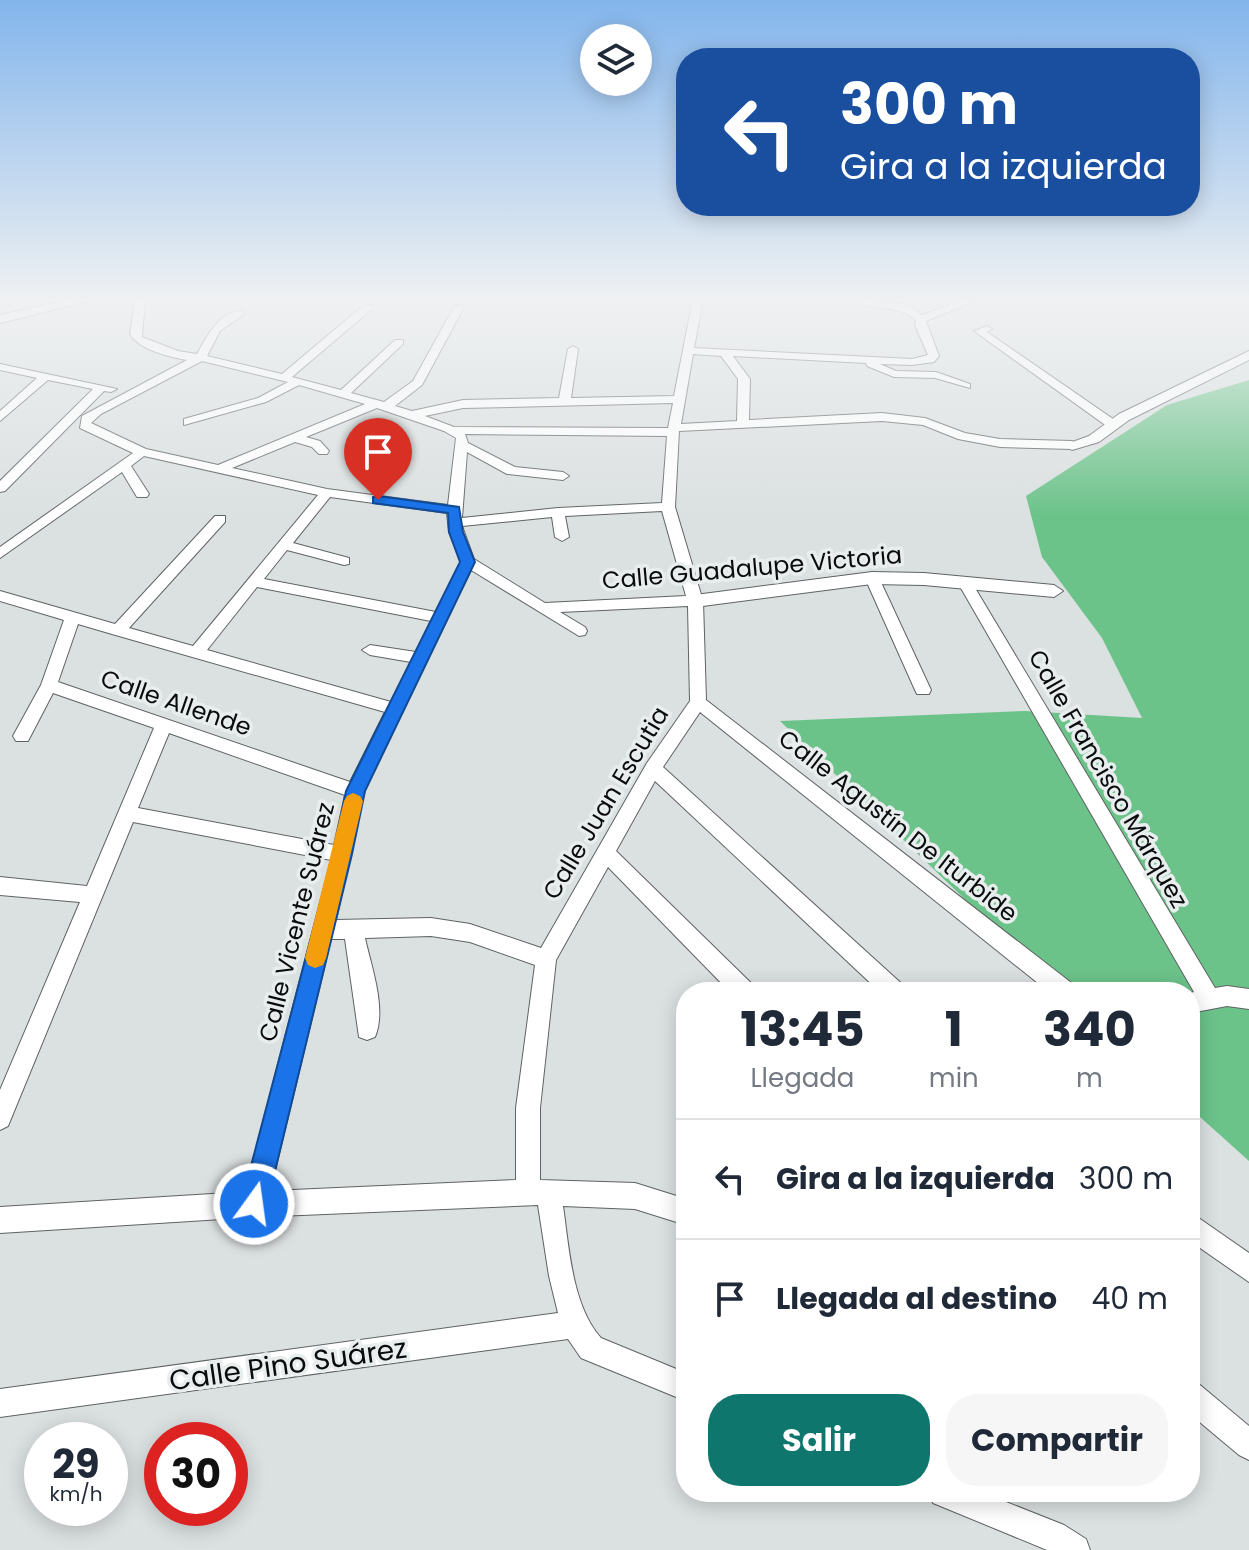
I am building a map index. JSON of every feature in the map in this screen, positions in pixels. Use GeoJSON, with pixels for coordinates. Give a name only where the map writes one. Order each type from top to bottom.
{"type":"FeatureCollection","features":[{"type":"Feature","properties":{"kind":"street"},"geometry":{"type":"LineString","coordinates":[[22,371],[118,390]]}},
{"type":"Feature","properties":{"kind":"street"},"geometry":{"type":"LineString","coordinates":[[174,371],[86,419],[84,425],[142,452],[327,493],[455,516],[668,507]]}},
{"type":"Feature","properties":{"kind":"street"},"geometry":{"type":"LineString","coordinates":[[258,371],[410,415],[459,437],[512,471],[563,476]]}},
{"type":"Feature","properties":{"kind":"street"},"geometry":{"type":"LineString","coordinates":[[284,378],[292,371]]}},
{"type":"Feature","properties":{"kind":"street"},"geometry":{"type":"LineString","coordinates":[[342,395],[367,371]]}},
{"type":"Feature","properties":{"kind":"street"},"geometry":{"type":"LineString","coordinates":[[219,469],[379,406],[418,383],[424,371]]}},
{"type":"Feature","properties":{"kind":"street"},"geometry":{"type":"LineString","coordinates":[[564,402],[569,371]]}},
{"type":"Feature","properties":{"kind":"street","name":"Calle Juan Escutia"},"geometry":{"type":"LineString","coordinates":[[539,1192],[528,1108],[546,959],[653,768],[698,702],[695,601],[668,507],[674,430],[685,371]]}},
{"type":"Feature","properties":{"kind":"street"},"geometry":{"type":"LineString","coordinates":[[738,371],[744,379],[743,425]]}},
{"type":"Feature","properties":{"kind":"street"},"geometry":{"type":"LineString","coordinates":[[888,371],[936,375],[966,386]]}},
{"type":"Feature","properties":{"kind":"street"},"geometry":{"type":"LineString","coordinates":[[1037,371],[1112,424]]}},
{"type":"Feature","properties":{"kind":"street"},"geometry":{"type":"LineString","coordinates":[[459,437],[674,430],[893,417],[925,422],[962,436],[1000,443],[1072,445],[1094,439],[1112,424],[1217,371]]}},
{"type":"Feature","properties":{"kind":"street"},"geometry":{"type":"LineString","coordinates":[[0,417],[46,376]]}},
{"type":"Feature","properties":{"kind":"street"},"geometry":{"type":"LineString","coordinates":[[188,422],[262,400],[297,382]]}},
{"type":"Feature","properties":{"kind":"street"},"geometry":{"type":"LineString","coordinates":[[0,488],[102,387]]}},
{"type":"Feature","properties":{"kind":"street"},"geometry":{"type":"LineString","coordinates":[[410,415],[463,404],[680,399]]}},
{"type":"Feature","properties":{"kind":"street"},"geometry":{"type":"LineString","coordinates":[[459,437],[456,532],[468,562],[579,631]]}},
{"type":"Feature","properties":{"kind":"street"},"geometry":{"type":"LineString","coordinates":[[295,438],[316,444],[323,451]]}},
{"type":"Feature","properties":{"kind":"street"},"geometry":{"type":"LineString","coordinates":[[0,554],[142,452]]}},
{"type":"Feature","properties":{"kind":"street"},"geometry":{"type":"LineString","coordinates":[[124,465],[142,494]]}},
{"type":"Feature","properties":{"kind":"street"},"geometry":{"type":"LineString","coordinates":[[197,651],[327,493]]}},
{"type":"Feature","properties":{"kind":"street"},"geometry":{"type":"LineString","coordinates":[[558,512],[562,537]]}},
{"type":"Feature","properties":{"kind":"street"},"geometry":{"type":"LineString","coordinates":[[118,630],[220,519]]}},
{"type":"Feature","properties":{"kind":"street"},"geometry":{"type":"LineString","coordinates":[[284,545],[344,561]]}},
{"type":"Feature","properties":{"kind":"street","name":"Calle Vicente Suárez"},"geometry":{"type":"LineString","coordinates":[[254,1204],[355,791],[468,562]]}},
{"type":"Feature","properties":{"kind":"street"},"geometry":{"type":"LineString","coordinates":[[872,578],[923,690]]}},
{"type":"Feature","properties":{"kind":"street","name":"Calle Guadalupe Victoria"},"geometry":{"type":"LineString","coordinates":[[542,608],[695,601],[872,578],[1054,591]]}},
{"type":"Feature","properties":{"kind":"street"},"geometry":{"type":"LineString","coordinates":[[254,582],[440,618]]}},
{"type":"Feature","properties":{"kind":"street","name":"Calle Francisco Márquez"},"geometry":{"type":"LineString","coordinates":[[965,583],[1189,982]]}},
{"type":"Feature","properties":{"kind":"street"},"geometry":{"type":"LineString","coordinates":[[0,596],[395,709]]}},
{"type":"Feature","properties":{"kind":"street"},"geometry":{"type":"LineString","coordinates":[[22,736],[49,685],[73,617]]}},
{"type":"Feature","properties":{"kind":"street"},"geometry":{"type":"LineString","coordinates":[[370,650],[420,658]]}},
{"type":"Feature","properties":{"kind":"street","name":"Calle Allende"},"geometry":{"type":"LineString","coordinates":[[49,685],[355,791]]}},
{"type":"Feature","properties":{"kind":"street","name":"Calle Agustín De Iturbide"},"geometry":{"type":"LineString","coordinates":[[698,702],[1053,982]]}},
{"type":"Feature","properties":{"kind":"street"},"geometry":{"type":"LineString","coordinates":[[0,1118],[164,724]]}},
{"type":"Feature","properties":{"kind":"street"},"geometry":{"type":"LineString","coordinates":[[653,768],[884,982]]}},
{"type":"Feature","properties":{"kind":"street"},"geometry":{"type":"LineString","coordinates":[[126,813],[342,854]]}},
{"type":"Feature","properties":{"kind":"street"},"geometry":{"type":"LineString","coordinates":[[605,852],[735,982]]}},
{"type":"Feature","properties":{"kind":"street"},"geometry":{"type":"LineString","coordinates":[[0,886],[92,895]]}},
{"type":"Feature","properties":{"kind":"street"},"geometry":{"type":"LineString","coordinates":[[322,930],[431,927],[470,933],[546,959]]}},
{"type":"Feature","properties":{"kind":"street"},"geometry":{"type":"LineString","coordinates":[[353,928],[366,995],[367,1029]]}},
{"type":"Feature","properties":{"kind":"street"},"geometry":{"type":"LineString","coordinates":[[1200,1001],[1227,996],[1249,999]]}},
{"type":"Feature","properties":{"kind":"street"},"geometry":{"type":"LineString","coordinates":[[539,1192],[580,1338],[591,1348],[676,1383]]}},
{"type":"Feature","properties":{"kind":"street"},"geometry":{"type":"LineString","coordinates":[[0,1220],[254,1204],[539,1192],[635,1196],[676,1209]]}},
{"type":"Feature","properties":{"kind":"street"},"geometry":{"type":"LineString","coordinates":[[1200,1232],[1249,1269]]}},
{"type":"Feature","properties":{"kind":"street","name":"Calle Pino Suárez"},"geometry":{"type":"LineString","coordinates":[[0,1403],[576,1324]]}},
{"type":"Feature","properties":{"kind":"street"},"geometry":{"type":"LineString","coordinates":[[1200,1403],[1249,1445]]}},
{"type":"Feature","properties":{"kind":"street"},"geometry":{"type":"LineString","coordinates":[[969,1502],[1053,1536],[1075,1550]]}},
{"type":"Feature","properties":{"kind":"green space"},"geometry":{"type":"Polygon","coordinates":[[[1249,380],[1249,1161],[1200,1117],[1200,982],[1051,982],[780,721],[1025,711],[1142,718],[1102,638],[1042,557],[1026,496],[1167,405],[1249,380]]]}},
{"type":"Feature","properties":{"kind":"slow traffic"},"geometry":{"type":"LineString","coordinates":[[315,958],[353,801]]}},
{"type":"Feature","properties":{"kind":"route"},"geometry":{"type":"LineString","coordinates":[[254,1204],[355,791],[468,562],[456,532],[454,510],[378,500]]}}]}
